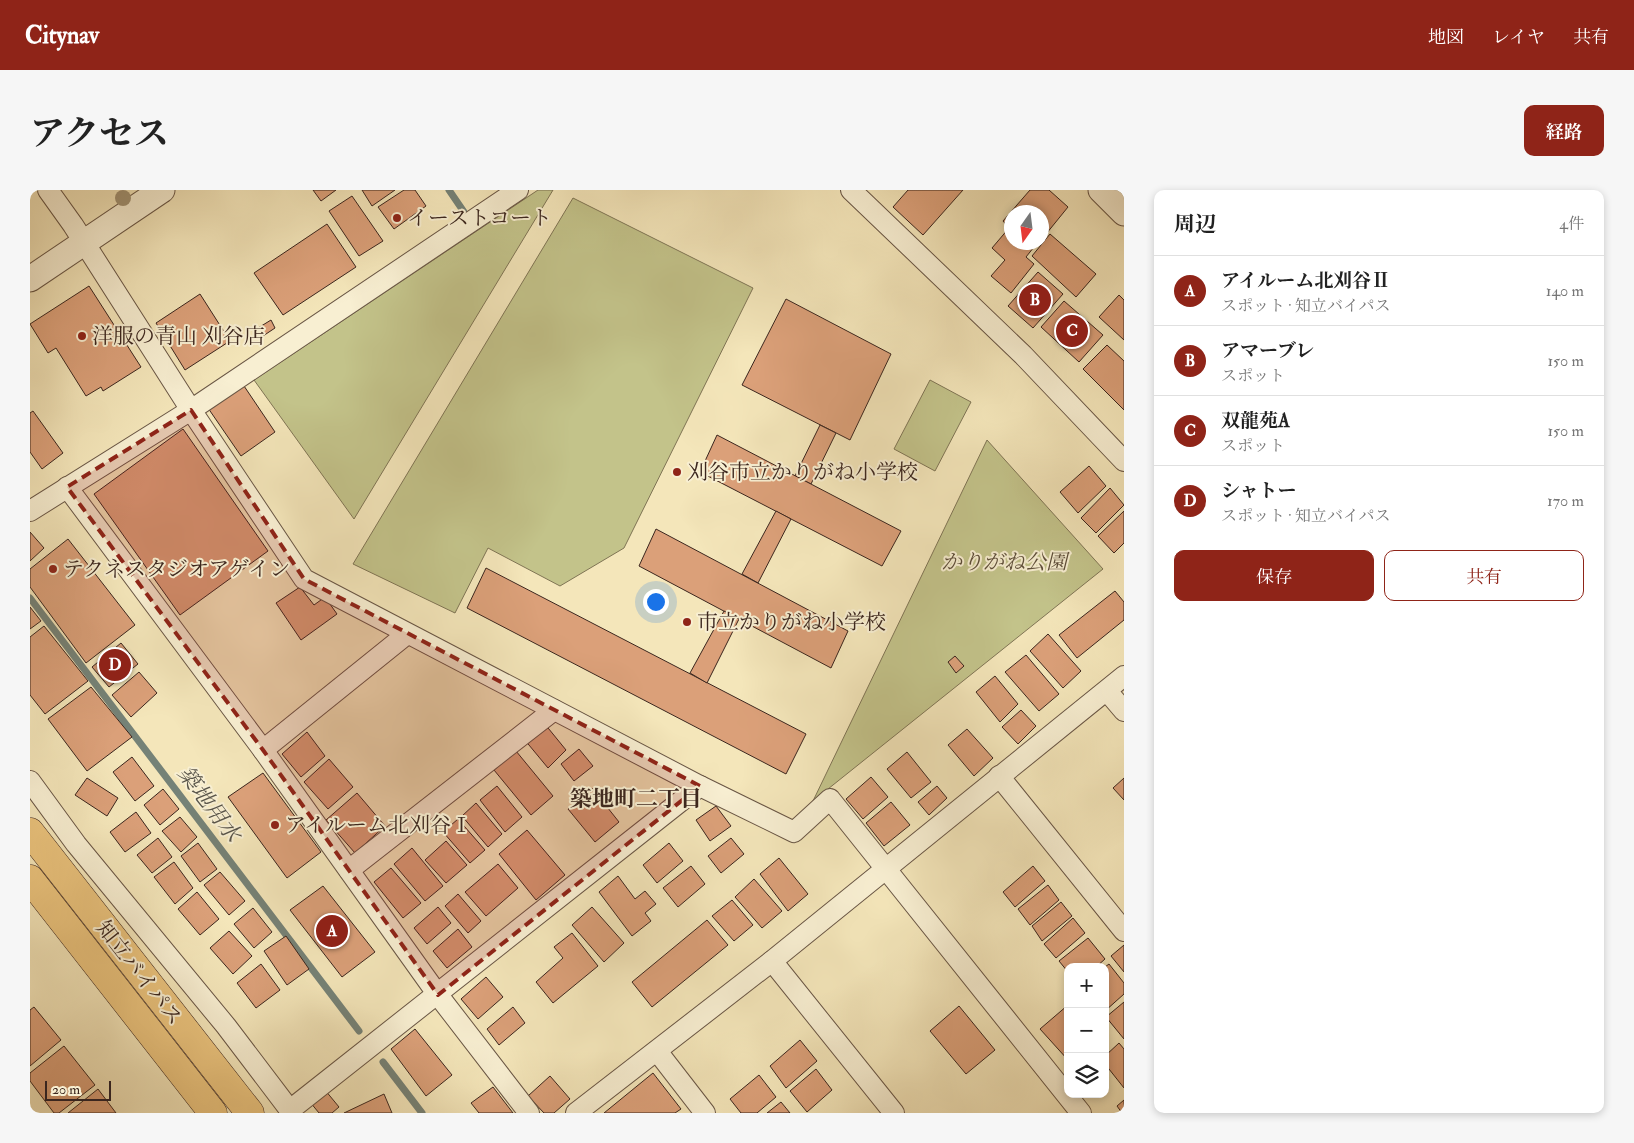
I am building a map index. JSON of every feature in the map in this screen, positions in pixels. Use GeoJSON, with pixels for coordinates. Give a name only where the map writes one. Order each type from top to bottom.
{"type":"FeatureCollection","features":[{"type":"Feature","properties":{"kind":"highway","name":"知立バイパス"},"geometry":{"type":"LineString","coordinates":[[30,832],[250,1113]]}},
{"type":"Feature","properties":{"kind":"highway","name":"知立バイパス"},"geometry":{"type":"LineString","coordinates":[[30,879],[213,1113]]}},
{"type":"Feature","properties":{"kind":"street"},"geometry":{"type":"LineString","coordinates":[[48,190],[191,410],[304,578],[407,634],[700,786],[794,832],[830,799],[1081,1113]]}},
{"type":"Feature","properties":{"kind":"street"},"geometry":{"type":"LineString","coordinates":[[30,280],[162,190]]}},
{"type":"Feature","properties":{"kind":"street"},"geometry":{"type":"LineString","coordinates":[[30,511],[67,486],[191,410],[518,190]]}},
{"type":"Feature","properties":{"kind":"street"},"geometry":{"type":"LineString","coordinates":[[1101,190],[1124,214]]}},
{"type":"Feature","properties":{"kind":"street"},"geometry":{"type":"LineString","coordinates":[[864,194],[1124,460]]}},
{"type":"Feature","properties":{"kind":"street"},"geometry":{"type":"LineString","coordinates":[[67,486],[263,750],[438,995],[529,1113]]}},
{"type":"Feature","properties":{"kind":"street"},"geometry":{"type":"LineString","coordinates":[[263,750],[407,634]]}},
{"type":"Feature","properties":{"kind":"street"},"geometry":{"type":"LineString","coordinates":[[576,1113],[657,1052],[887,869],[1124,676]]}},
{"type":"Feature","properties":{"kind":"street"},"geometry":{"type":"LineString","coordinates":[[1107,691],[1124,711]]}},
{"type":"Feature","properties":{"kind":"street"},"geometry":{"type":"LineString","coordinates":[[349,870],[554,710]]}},
{"type":"Feature","properties":{"kind":"street"},"geometry":{"type":"LineString","coordinates":[[999,776],[1124,930]]}},
{"type":"Feature","properties":{"kind":"street"},"geometry":{"type":"LineString","coordinates":[[30,781],[76,844],[226,1026],[291,1112],[700,786]]}},
{"type":"Feature","properties":{"kind":"street"},"geometry":{"type":"LineString","coordinates":[[30,897],[198,1113]]}},
{"type":"Feature","properties":{"kind":"street"},"geometry":{"type":"LineString","coordinates":[[772,960],[894,1113]]}},
{"type":"Feature","properties":{"kind":"street"},"geometry":{"type":"LineString","coordinates":[[657,1052],[705,1113]]}},
{"type":"Feature","properties":{"kind":"highlighted area"},"geometry":{"type":"Polygon","coordinates":[[[191,410],[304,579],[700,786],[438,995],[263,750],[67,487],[191,410]]]}},
{"type":"Feature","properties":{"kind":"green space"},"geometry":{"type":"Polygon","coordinates":[[[538,190],[553,190],[354,519],[254,380],[538,190]]]}},
{"type":"Feature","properties":{"kind":"green space"},"geometry":{"type":"Polygon","coordinates":[[[573,198],[753,288],[624,548],[560,586],[488,548],[455,613],[353,564],[573,198]]]}},
{"type":"Feature","properties":{"kind":"green space"},"geometry":{"type":"Polygon","coordinates":[[[930,380],[971,402],[935,471],[894,449],[930,380]]]}},
{"type":"Feature","properties":{"kind":"green space","name":"かりがね公園"},"geometry":{"type":"Polygon","coordinates":[[[987,440],[1103,569],[813,801],[987,440]]]}},
{"type":"Feature","properties":{"kind":"building"},"geometry":{"type":"Polygon","coordinates":[[[313,190],[336,190],[321,201],[313,190]]]}},
{"type":"Feature","properties":{"kind":"building"},"geometry":{"type":"Polygon","coordinates":[[[362,190],[395,190],[372,206],[362,190]]]}},
{"type":"Feature","properties":{"kind":"building","name":"イーストコート"},"geometry":{"type":"Polygon","coordinates":[[[404,190],[415,190],[426,206],[394,229],[378,207],[404,190]]]}},
{"type":"Feature","properties":{"kind":"building"},"geometry":{"type":"Polygon","coordinates":[[[908,190],[963,190],[923,235],[893,207],[908,190]]]}},
{"type":"Feature","properties":{"kind":"building"},"geometry":{"type":"Polygon","coordinates":[[[1030,190],[1049,190],[1068,207],[1049,230],[1049,205],[1017,205],[1030,190]]]}},
{"type":"Feature","properties":{"kind":"building"},"geometry":{"type":"Polygon","coordinates":[[[352,196],[383,241],[359,256],[329,211],[352,196]]]}},
{"type":"Feature","properties":{"kind":"building"},"geometry":{"type":"Polygon","coordinates":[[[327,224],[356,267],[283,315],[254,273],[327,224]]]}},
{"type":"Feature","properties":{"kind":"building"},"geometry":{"type":"Polygon","coordinates":[[[1004,234],[1004,250],[1032,250],[1026,257],[1034,264],[1011,293],[991,276],[1005,260],[992,248],[1004,234]]]}},
{"type":"Feature","properties":{"kind":"building"},"geometry":{"type":"Polygon","coordinates":[[[1050,234],[1096,274],[1076,297],[1032,256],[1037,250],[1049,250],[1050,234]]]}},
{"type":"Feature","properties":{"kind":"building"},"geometry":{"type":"Polygon","coordinates":[[[1038,272],[1063,294],[1033,328],[1008,306],[1038,272]]]}},
{"type":"Feature","properties":{"kind":"building"},"geometry":{"type":"Polygon","coordinates":[[[89,286],[141,367],[103,391],[101,387],[86,396],[56,348],[48,353],[30,324],[89,286]]]}},
{"type":"Feature","properties":{"kind":"building"},"geometry":{"type":"Polygon","coordinates":[[[200,294],[230,341],[185,370],[156,323],[200,294]]]}},
{"type":"Feature","properties":{"kind":"building"},"geometry":{"type":"Polygon","coordinates":[[[1119,295],[1124,300],[1124,340],[1099,317],[1119,295]]]}},
{"type":"Feature","properties":{"kind":"building"},"geometry":{"type":"Polygon","coordinates":[[[786,299],[891,354],[850,440],[742,385],[786,299]]]}},
{"type":"Feature","properties":{"kind":"building"},"geometry":{"type":"Polygon","coordinates":[[[1064,301],[1103,335],[1079,362],[1041,327],[1064,301]]]}},
{"type":"Feature","properties":{"kind":"building"},"geometry":{"type":"Polygon","coordinates":[[[271,320],[275,328],[263,336],[258,328],[271,320]]]}},
{"type":"Feature","properties":{"kind":"building"},"geometry":{"type":"Polygon","coordinates":[[[1107,345],[1124,361],[1124,410],[1083,369],[1107,345]]]}},
{"type":"Feature","properties":{"kind":"building"},"geometry":{"type":"Polygon","coordinates":[[[242,383],[275,432],[241,456],[208,408],[242,383]]]}},
{"type":"Feature","properties":{"kind":"building"},"geometry":{"type":"Polygon","coordinates":[[[33,411],[63,453],[42,469],[30,452],[30,413],[33,411]]]}},
{"type":"Feature","properties":{"kind":"building"},"geometry":{"type":"Polygon","coordinates":[[[820,425],[836,433],[811,484],[795,476],[820,425]]]}},
{"type":"Feature","properties":{"kind":"building"},"geometry":{"type":"Polygon","coordinates":[[[183,429],[268,551],[180,615],[94,494],[183,429]]]}},
{"type":"Feature","properties":{"kind":"building"},"geometry":{"type":"Polygon","coordinates":[[[717,435],[901,531],[882,566],[700,472],[717,435]]]}},
{"type":"Feature","properties":{"kind":"building"},"geometry":{"type":"Polygon","coordinates":[[[1089,466],[1106,486],[1078,513],[1060,492],[1089,466]]]}},
{"type":"Feature","properties":{"kind":"building"},"geometry":{"type":"Polygon","coordinates":[[[1110,488],[1124,505],[1096,533],[1081,518],[1110,488]]]}},
{"type":"Feature","properties":{"kind":"building"},"geometry":{"type":"Polygon","coordinates":[[[776,511],[791,519],[758,583],[742,574],[776,511]]]}},
{"type":"Feature","properties":{"kind":"building"},"geometry":{"type":"Polygon","coordinates":[[[1124,511],[1124,543],[1114,553],[1098,536],[1124,511]]]}},
{"type":"Feature","properties":{"kind":"building"},"geometry":{"type":"Polygon","coordinates":[[[656,529],[848,631],[831,668],[639,566],[656,529]]]}},
{"type":"Feature","properties":{"kind":"building"},"geometry":{"type":"Polygon","coordinates":[[[30,532],[44,548],[30,561],[30,532]]]}},
{"type":"Feature","properties":{"kind":"building"},"geometry":{"type":"Polygon","coordinates":[[[68,539],[135,625],[86,663],[30,587],[30,569],[68,539]]]}},
{"type":"Feature","properties":{"kind":"building"},"geometry":{"type":"Polygon","coordinates":[[[486,568],[806,734],[786,774],[467,608],[486,568]]]}},
{"type":"Feature","properties":{"kind":"building"},"geometry":{"type":"Polygon","coordinates":[[[300,587],[314,605],[325,597],[337,614],[301,640],[276,603],[300,587]]]}},
{"type":"Feature","properties":{"kind":"building"},"geometry":{"type":"Polygon","coordinates":[[[1115,591],[1124,602],[1124,620],[1077,658],[1059,635],[1115,591]]]}},
{"type":"Feature","properties":{"kind":"building"},"geometry":{"type":"Polygon","coordinates":[[[30,607],[41,621],[30,629],[30,607]]]}},
{"type":"Feature","properties":{"kind":"building"},"geometry":{"type":"Polygon","coordinates":[[[724,611],[739,619],[707,683],[690,673],[724,611]]]}},
{"type":"Feature","properties":{"kind":"building"},"geometry":{"type":"Polygon","coordinates":[[[44,626],[88,681],[45,714],[30,695],[30,637],[44,626]]]}},
{"type":"Feature","properties":{"kind":"building"},"geometry":{"type":"Polygon","coordinates":[[[1048,634],[1081,671],[1063,688],[1030,651],[1048,634]]]}},
{"type":"Feature","properties":{"kind":"building"},"geometry":{"type":"Polygon","coordinates":[[[121,643],[138,664],[109,687],[92,667],[121,643]]]}},
{"type":"Feature","properties":{"kind":"building"},"geometry":{"type":"Polygon","coordinates":[[[1026,655],[1059,694],[1039,711],[1005,672],[1026,655]]]}},
{"type":"Feature","properties":{"kind":"building"},"geometry":{"type":"Polygon","coordinates":[[[955,656],[964,666],[956,673],[948,662],[955,656]]]}},
{"type":"Feature","properties":{"kind":"building"},"geometry":{"type":"Polygon","coordinates":[[[139,672],[157,693],[131,717],[112,695],[139,672]]]}},
{"type":"Feature","properties":{"kind":"building"},"geometry":{"type":"Polygon","coordinates":[[[995,676],[1018,704],[1000,722],[976,692],[995,676]]]}},
{"type":"Feature","properties":{"kind":"building"},"geometry":{"type":"Polygon","coordinates":[[[91,687],[132,737],[87,771],[48,719],[91,687]]]}},
{"type":"Feature","properties":{"kind":"building"},"geometry":{"type":"Polygon","coordinates":[[[1021,710],[1036,726],[1018,744],[1002,727],[1021,710]]]}},
{"type":"Feature","properties":{"kind":"building"},"geometry":{"type":"Polygon","coordinates":[[[544,723],[566,750],[548,768],[524,739],[544,723]]]}},
{"type":"Feature","properties":{"kind":"building"},"geometry":{"type":"Polygon","coordinates":[[[967,729],[993,758],[974,776],[948,745],[967,729]]]}},
{"type":"Feature","properties":{"kind":"building"},"geometry":{"type":"Polygon","coordinates":[[[307,732],[325,756],[301,777],[282,754],[307,732]]]}},
{"type":"Feature","properties":{"kind":"building"},"geometry":{"type":"Polygon","coordinates":[[[579,749],[593,766],[574,781],[561,764],[579,749]]]}},
{"type":"Feature","properties":{"kind":"building"},"geometry":{"type":"Polygon","coordinates":[[[516,751],[553,796],[531,815],[494,770],[516,751]]]}},
{"type":"Feature","properties":{"kind":"building"},"geometry":{"type":"Polygon","coordinates":[[[907,752],[931,782],[911,798],[887,769],[907,752]]]}},
{"type":"Feature","properties":{"kind":"building"},"geometry":{"type":"Polygon","coordinates":[[[132,757],[154,786],[135,801],[113,772],[132,757]]]}},
{"type":"Feature","properties":{"kind":"building"},"geometry":{"type":"Polygon","coordinates":[[[329,759],[353,787],[328,809],[304,782],[329,759]]]}},
{"type":"Feature","properties":{"kind":"building","name":"アイルーム北刈谷Ⅰ"},"geometry":{"type":"Polygon","coordinates":[[[263,773],[321,852],[287,878],[228,797],[263,773]]]}},
{"type":"Feature","properties":{"kind":"building"},"geometry":{"type":"Polygon","coordinates":[[[871,777],[888,797],[863,819],[846,799],[871,777]]]}},
{"type":"Feature","properties":{"kind":"building"},"geometry":{"type":"Polygon","coordinates":[[[87,778],[118,798],[107,816],[75,795],[87,778]]]}},
{"type":"Feature","properties":{"kind":"building"},"geometry":{"type":"Polygon","coordinates":[[[1124,778],[1124,800],[1113,788],[1124,778]]]}},
{"type":"Feature","properties":{"kind":"building"},"geometry":{"type":"Polygon","coordinates":[[[497,786],[522,817],[505,832],[480,800],[497,786]]]}},
{"type":"Feature","properties":{"kind":"building"},"geometry":{"type":"Polygon","coordinates":[[[937,786],[947,798],[929,815],[918,802],[937,786]]]}},
{"type":"Feature","properties":{"kind":"building"},"geometry":{"type":"Polygon","coordinates":[[[592,788],[619,822],[595,842],[568,809],[592,788]]]}},
{"type":"Feature","properties":{"kind":"building"},"geometry":{"type":"Polygon","coordinates":[[[163,789],[179,809],[160,825],[144,805],[163,789]]]}},
{"type":"Feature","properties":{"kind":"building"},"geometry":{"type":"Polygon","coordinates":[[[357,793],[385,826],[355,853],[326,820],[357,793]]]}},
{"type":"Feature","properties":{"kind":"building"},"geometry":{"type":"Polygon","coordinates":[[[891,802],[910,825],[884,846],[866,823],[891,802]]]}},
{"type":"Feature","properties":{"kind":"building"},"geometry":{"type":"Polygon","coordinates":[[[476,803],[502,834],[488,847],[462,816],[476,803]]]}},
{"type":"Feature","properties":{"kind":"building"},"geometry":{"type":"Polygon","coordinates":[[[716,806],[731,826],[710,841],[696,820],[716,806]]]}},
{"type":"Feature","properties":{"kind":"building"},"geometry":{"type":"Polygon","coordinates":[[[136,812],[151,833],[125,852],[110,832],[136,812]]]}},
{"type":"Feature","properties":{"kind":"building"},"geometry":{"type":"Polygon","coordinates":[[[180,817],[197,837],[181,852],[162,831],[180,817]]]}},
{"type":"Feature","properties":{"kind":"building"},"geometry":{"type":"Polygon","coordinates":[[[458,819],[485,850],[470,863],[443,832],[458,819]]]}},
{"type":"Feature","properties":{"kind":"building"},"geometry":{"type":"Polygon","coordinates":[[[527,830],[565,875],[536,900],[499,854],[527,830]]]}},
{"type":"Feature","properties":{"kind":"building"},"geometry":{"type":"Polygon","coordinates":[[[158,838],[172,857],[152,873],[137,855],[158,838]]]}},
{"type":"Feature","properties":{"kind":"building"},"geometry":{"type":"Polygon","coordinates":[[[731,838],[744,854],[721,873],[708,856],[731,838]]]}},
{"type":"Feature","properties":{"kind":"building"},"geometry":{"type":"Polygon","coordinates":[[[446,841],[467,865],[446,883],[425,860],[446,841]]]}},
{"type":"Feature","properties":{"kind":"building"},"geometry":{"type":"Polygon","coordinates":[[[198,843],[217,869],[200,882],[181,856],[198,843]]]}},
{"type":"Feature","properties":{"kind":"building"},"geometry":{"type":"Polygon","coordinates":[[[669,843],[683,861],[657,883],[643,865],[669,843]]]}},
{"type":"Feature","properties":{"kind":"building"},"geometry":{"type":"Polygon","coordinates":[[[412,848],[443,886],[425,901],[394,864],[412,848]]]}},
{"type":"Feature","properties":{"kind":"building"},"geometry":{"type":"Polygon","coordinates":[[[779,858],[808,894],[788,911],[760,874],[779,858]]]}},
{"type":"Feature","properties":{"kind":"building"},"geometry":{"type":"Polygon","coordinates":[[[174,862],[193,888],[175,904],[154,877],[174,862]]]}},
{"type":"Feature","properties":{"kind":"building"},"geometry":{"type":"Polygon","coordinates":[[[498,864],[518,888],[486,916],[465,892],[498,864]]]}},
{"type":"Feature","properties":{"kind":"building"},"geometry":{"type":"Polygon","coordinates":[[[691,866],[705,884],[678,907],[663,888],[691,866]]]}},
{"type":"Feature","properties":{"kind":"building"},"geometry":{"type":"Polygon","coordinates":[[[1033,866],[1045,881],[1015,907],[1003,892],[1033,866]]]}},
{"type":"Feature","properties":{"kind":"building"},"geometry":{"type":"Polygon","coordinates":[[[391,868],[421,903],[403,918],[374,882],[391,868]]]}},
{"type":"Feature","properties":{"kind":"building"},"geometry":{"type":"Polygon","coordinates":[[[220,872],[245,901],[229,915],[204,885],[220,872]]]}},
{"type":"Feature","properties":{"kind":"building"},"geometry":{"type":"Polygon","coordinates":[[[618,876],[635,899],[645,891],[656,904],[645,913],[651,921],[632,936],[599,892],[618,876]]]}},
{"type":"Feature","properties":{"kind":"building"},"geometry":{"type":"Polygon","coordinates":[[[754,879],[782,911],[762,928],[735,897],[754,879]]]}},
{"type":"Feature","properties":{"kind":"building"},"geometry":{"type":"Polygon","coordinates":[[[1048,885],[1059,900],[1030,925],[1018,909],[1048,885]]]}},
{"type":"Feature","properties":{"kind":"building"},"geometry":{"type":"Polygon","coordinates":[[[323,886],[375,952],[342,977],[290,910],[323,886]]]}},
{"type":"Feature","properties":{"kind":"building"},"geometry":{"type":"Polygon","coordinates":[[[197,892],[219,919],[200,935],[178,909],[197,892]]]}},
{"type":"Feature","properties":{"kind":"building"},"geometry":{"type":"Polygon","coordinates":[[[458,894],[481,921],[468,933],[445,906],[458,894]]]}},
{"type":"Feature","properties":{"kind":"building"},"geometry":{"type":"Polygon","coordinates":[[[732,900],[753,925],[734,941],[712,916],[732,900]]]}},
{"type":"Feature","properties":{"kind":"building"},"geometry":{"type":"Polygon","coordinates":[[[1061,902],[1072,916],[1042,941],[1032,926],[1061,902]]]}},
{"type":"Feature","properties":{"kind":"building"},"geometry":{"type":"Polygon","coordinates":[[[438,907],[451,923],[427,944],[414,928],[438,907]]]}},
{"type":"Feature","properties":{"kind":"building"},"geometry":{"type":"Polygon","coordinates":[[[592,907],[624,943],[604,962],[572,925],[592,907]]]}},
{"type":"Feature","properties":{"kind":"building"},"geometry":{"type":"Polygon","coordinates":[[[253,908],[272,932],[254,948],[234,924],[253,908]]]}},
{"type":"Feature","properties":{"kind":"building"},"geometry":{"type":"Polygon","coordinates":[[[1073,918],[1085,933],[1056,958],[1044,944],[1073,918]]]}},
{"type":"Feature","properties":{"kind":"building"},"geometry":{"type":"Polygon","coordinates":[[[707,920],[728,945],[652,1007],[632,982],[707,920]]]}},
{"type":"Feature","properties":{"kind":"building"},"geometry":{"type":"Polygon","coordinates":[[[458,929],[472,947],[447,968],[433,951],[458,929]]]}},
{"type":"Feature","properties":{"kind":"building"},"geometry":{"type":"Polygon","coordinates":[[[229,931],[252,956],[233,974],[210,948],[229,931]]]}},
{"type":"Feature","properties":{"kind":"building"},"geometry":{"type":"Polygon","coordinates":[[[572,933],[598,966],[553,1003],[536,982],[563,958],[554,947],[572,933]]]}},
{"type":"Feature","properties":{"kind":"building"},"geometry":{"type":"Polygon","coordinates":[[[286,936],[309,969],[287,985],[264,951],[286,936]]]}},
{"type":"Feature","properties":{"kind":"building"},"geometry":{"type":"Polygon","coordinates":[[[1088,938],[1105,959],[1100,963],[1064,963],[1064,967],[1059,961],[1088,938]]]}},
{"type":"Feature","properties":{"kind":"building"},"geometry":{"type":"Polygon","coordinates":[[[1124,945],[1124,972],[1111,956],[1124,945]]]}},
{"type":"Feature","properties":{"kind":"building"},"geometry":{"type":"Polygon","coordinates":[[[261,964],[280,990],[256,1008],[237,983],[261,964]]]}},
{"type":"Feature","properties":{"kind":"building"},"geometry":{"type":"Polygon","coordinates":[[[1109,964],[1124,983],[1124,994],[1109,1007],[1109,964]]]}},
{"type":"Feature","properties":{"kind":"building"},"geometry":{"type":"Polygon","coordinates":[[[486,977],[503,997],[478,1019],[461,999],[486,977]]]}},
{"type":"Feature","properties":{"kind":"building"},"geometry":{"type":"Polygon","coordinates":[[[1124,1002],[1124,1039],[1109,1021],[1109,1014],[1124,1002]]]}},
{"type":"Feature","properties":{"kind":"building"},"geometry":{"type":"Polygon","coordinates":[[[959,1006],[995,1050],[966,1074],[930,1031],[959,1006]]]}},
{"type":"Feature","properties":{"kind":"building"},"geometry":{"type":"Polygon","coordinates":[[[34,1007],[61,1040],[30,1066],[30,1010],[34,1007]]]}},
{"type":"Feature","properties":{"kind":"building"},"geometry":{"type":"Polygon","coordinates":[[[513,1007],[525,1023],[499,1045],[487,1029],[513,1007]]]}},
{"type":"Feature","properties":{"kind":"building"},"geometry":{"type":"Polygon","coordinates":[[[1064,1008],[1064,1056],[1040,1029],[1064,1008]]]}},
{"type":"Feature","properties":{"kind":"building"},"geometry":{"type":"Polygon","coordinates":[[[415,1029],[452,1075],[426,1096],[391,1049],[415,1029]]]}},
{"type":"Feature","properties":{"kind":"building"},"geometry":{"type":"Polygon","coordinates":[[[800,1040],[817,1061],[786,1088],[770,1066],[800,1040]]]}},
{"type":"Feature","properties":{"kind":"building"},"geometry":{"type":"Polygon","coordinates":[[[1119,1043],[1124,1049],[1124,1088],[1109,1069],[1109,1052],[1119,1043]]]}},
{"type":"Feature","properties":{"kind":"building"},"geometry":{"type":"Polygon","coordinates":[[[64,1046],[95,1085],[59,1113],[54,1113],[30,1081],[30,1073],[64,1046]]]}},
{"type":"Feature","properties":{"kind":"building"},"geometry":{"type":"Polygon","coordinates":[[[816,1069],[832,1090],[807,1112],[790,1091],[816,1069]]]}},
{"type":"Feature","properties":{"kind":"building"},"geometry":{"type":"Polygon","coordinates":[[[653,1073],[681,1109],[675,1113],[604,1113],[653,1073]]]}},
{"type":"Feature","properties":{"kind":"building"},"geometry":{"type":"Polygon","coordinates":[[[759,1075],[776,1097],[757,1113],[741,1113],[730,1099],[759,1075]]]}},
{"type":"Feature","properties":{"kind":"building"},"geometry":{"type":"Polygon","coordinates":[[[550,1076],[570,1099],[554,1113],[544,1113],[528,1096],[550,1076]]]}},
{"type":"Feature","properties":{"kind":"building"},"geometry":{"type":"Polygon","coordinates":[[[493,1087],[513,1113],[479,1113],[471,1103],[493,1087]]]}},
{"type":"Feature","properties":{"kind":"building"},"geometry":{"type":"Polygon","coordinates":[[[98,1089],[116,1113],[68,1113],[98,1089]]]}},
{"type":"Feature","properties":{"kind":"building"},"geometry":{"type":"Polygon","coordinates":[[[325,1090],[339,1107],[332,1113],[319,1113],[310,1102],[325,1090]]]}},
{"type":"Feature","properties":{"kind":"building"},"geometry":{"type":"Polygon","coordinates":[[[384,1094],[392,1113],[344,1113],[384,1094]]]}},
{"type":"Feature","properties":{"kind":"building"},"geometry":{"type":"Polygon","coordinates":[[[1124,1100],[1124,1113],[1122,1113],[1117,1106],[1124,1100]]]}},
{"type":"Feature","properties":{"kind":"building"},"geometry":{"type":"Polygon","coordinates":[[[781,1102],[790,1113],[767,1113],[781,1102]]]}},
{"type":"Feature","properties":{"kind":"waterway"},"geometry":{"type":"LineString","coordinates":[[449,190],[464,212]]}},
{"type":"Feature","properties":{"kind":"waterway","name":"築地用水"},"geometry":{"type":"LineString","coordinates":[[30,598],[359,1031]]}},
{"type":"Feature","properties":{"kind":"waterway","name":"築地用水"},"geometry":{"type":"LineString","coordinates":[[383,1062],[422,1113]]}},
{"type":"Feature","properties":{"kind":"place","name":"イーストコート"},"geometry":{"type":"Point","coordinates":[397,218]}},
{"type":"Feature","properties":{"kind":"place","name":"アマーブレ"},"geometry":{"type":"Point","coordinates":[1035,300]}},
{"type":"Feature","properties":{"kind":"place","name":"双龍苑A"},"geometry":{"type":"Point","coordinates":[1072,331]}},
{"type":"Feature","properties":{"kind":"place","name":"洋服の青山 刈谷店"},"geometry":{"type":"Point","coordinates":[82,336]}},
{"type":"Feature","properties":{"kind":"place","name":"刈谷市立かりがね小学校"},"geometry":{"type":"Point","coordinates":[677,472]}},
{"type":"Feature","properties":{"kind":"place","name":"テクネスタジオアゲイン"},"geometry":{"type":"Point","coordinates":[53,569]}},
{"type":"Feature","properties":{"kind":"place","name":"市立かりがね小学校"},"geometry":{"type":"Point","coordinates":[687,622]}},
{"type":"Feature","properties":{"kind":"place","name":"シャトー"},"geometry":{"type":"Point","coordinates":[115,665]}},
{"type":"Feature","properties":{"kind":"place","name":"アイルーム北刈谷Ⅰ"},"geometry":{"type":"Point","coordinates":[275,825]}},
{"type":"Feature","properties":{"kind":"place","name":"アイルーム北刈谷Ⅱ"},"geometry":{"type":"Point","coordinates":[332,931]}},
{"type":"Feature","properties":{"kind":"district","name":"築地町二丁目"},"geometry":{"type":"Point","coordinates":[636,799]}}]}
